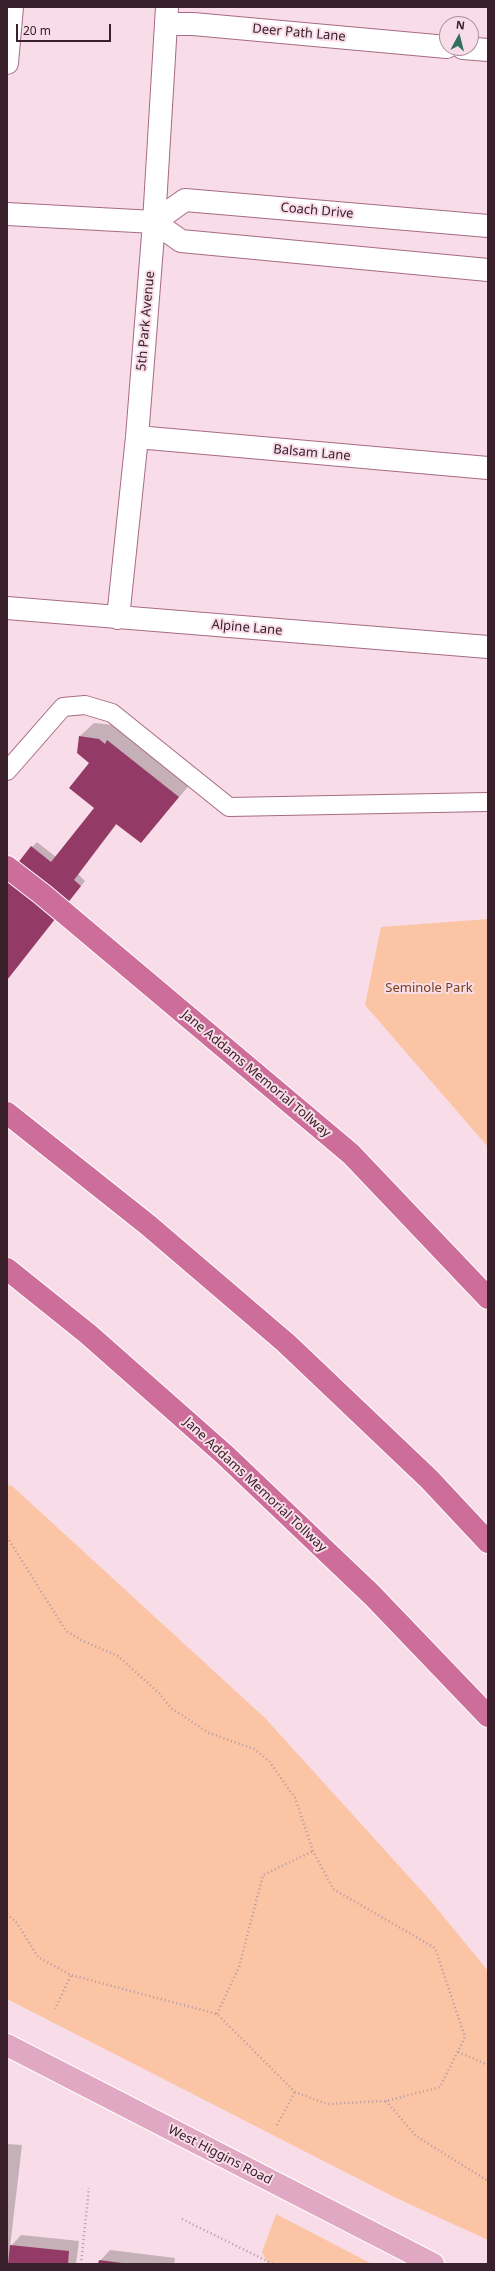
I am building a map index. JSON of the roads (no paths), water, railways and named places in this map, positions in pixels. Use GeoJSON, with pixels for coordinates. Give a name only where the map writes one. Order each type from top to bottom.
{"type":"FeatureCollection","features":[{"type":"Feature","properties":{"kind":"highway","name":"Jane Addams Memorial Tollway"},"geometry":{"type":"LineString","coordinates":[[7,867],[42,894],[351,1154],[488,1298]]}},
{"type":"Feature","properties":{"kind":"highway"},"geometry":{"type":"LineString","coordinates":[[7,1113],[148,1225],[286,1343],[429,1479],[488,1542]]}},
{"type":"Feature","properties":{"kind":"highway","name":"Jane Addams Memorial Tollway"},"geometry":{"type":"LineString","coordinates":[[7,1269],[88,1334],[225,1455],[372,1595],[488,1716]]}},
{"type":"Feature","properties":{"kind":"main road","name":"West Higgins Road"},"geometry":{"type":"LineString","coordinates":[[7,2045],[433,2264]]}},
{"type":"Feature","properties":{"kind":"street"},"geometry":{"type":"LineString","coordinates":[[7,63],[12,7]]}},
{"type":"Feature","properties":{"kind":"street","name":"Deer Path Lane"},"geometry":{"type":"LineString","coordinates":[[167,15],[193,24],[439,46]]}},
{"type":"Feature","properties":{"kind":"street","name":"5th Park Avenue"},"geometry":{"type":"LineString","coordinates":[[118,618],[137,437],[154,222],[167,15]]}},
{"type":"Feature","properties":{"kind":"street","name":"Coach Drive"},"geometry":{"type":"LineString","coordinates":[[154,222],[185,200],[488,226]]}},
{"type":"Feature","properties":{"kind":"street"},"geometry":{"type":"LineString","coordinates":[[7,214],[154,222],[181,241],[488,270]]}},
{"type":"Feature","properties":{"kind":"street","name":"Balsam Lane"},"geometry":{"type":"LineString","coordinates":[[137,437],[488,468]]}},
{"type":"Feature","properties":{"kind":"street","name":"Alpine Lane"},"geometry":{"type":"LineString","coordinates":[[7,608],[488,647]]}},
{"type":"Feature","properties":{"kind":"lane"},"geometry":{"type":"LineString","coordinates":[[7,771],[63,707],[85,705],[112,713],[229,807],[488,802]]}},
{"type":"Feature","properties":{"kind":"park label","name":"Seminole Park"},"geometry":{"type":"Point","coordinates":[429,988]}}]}
